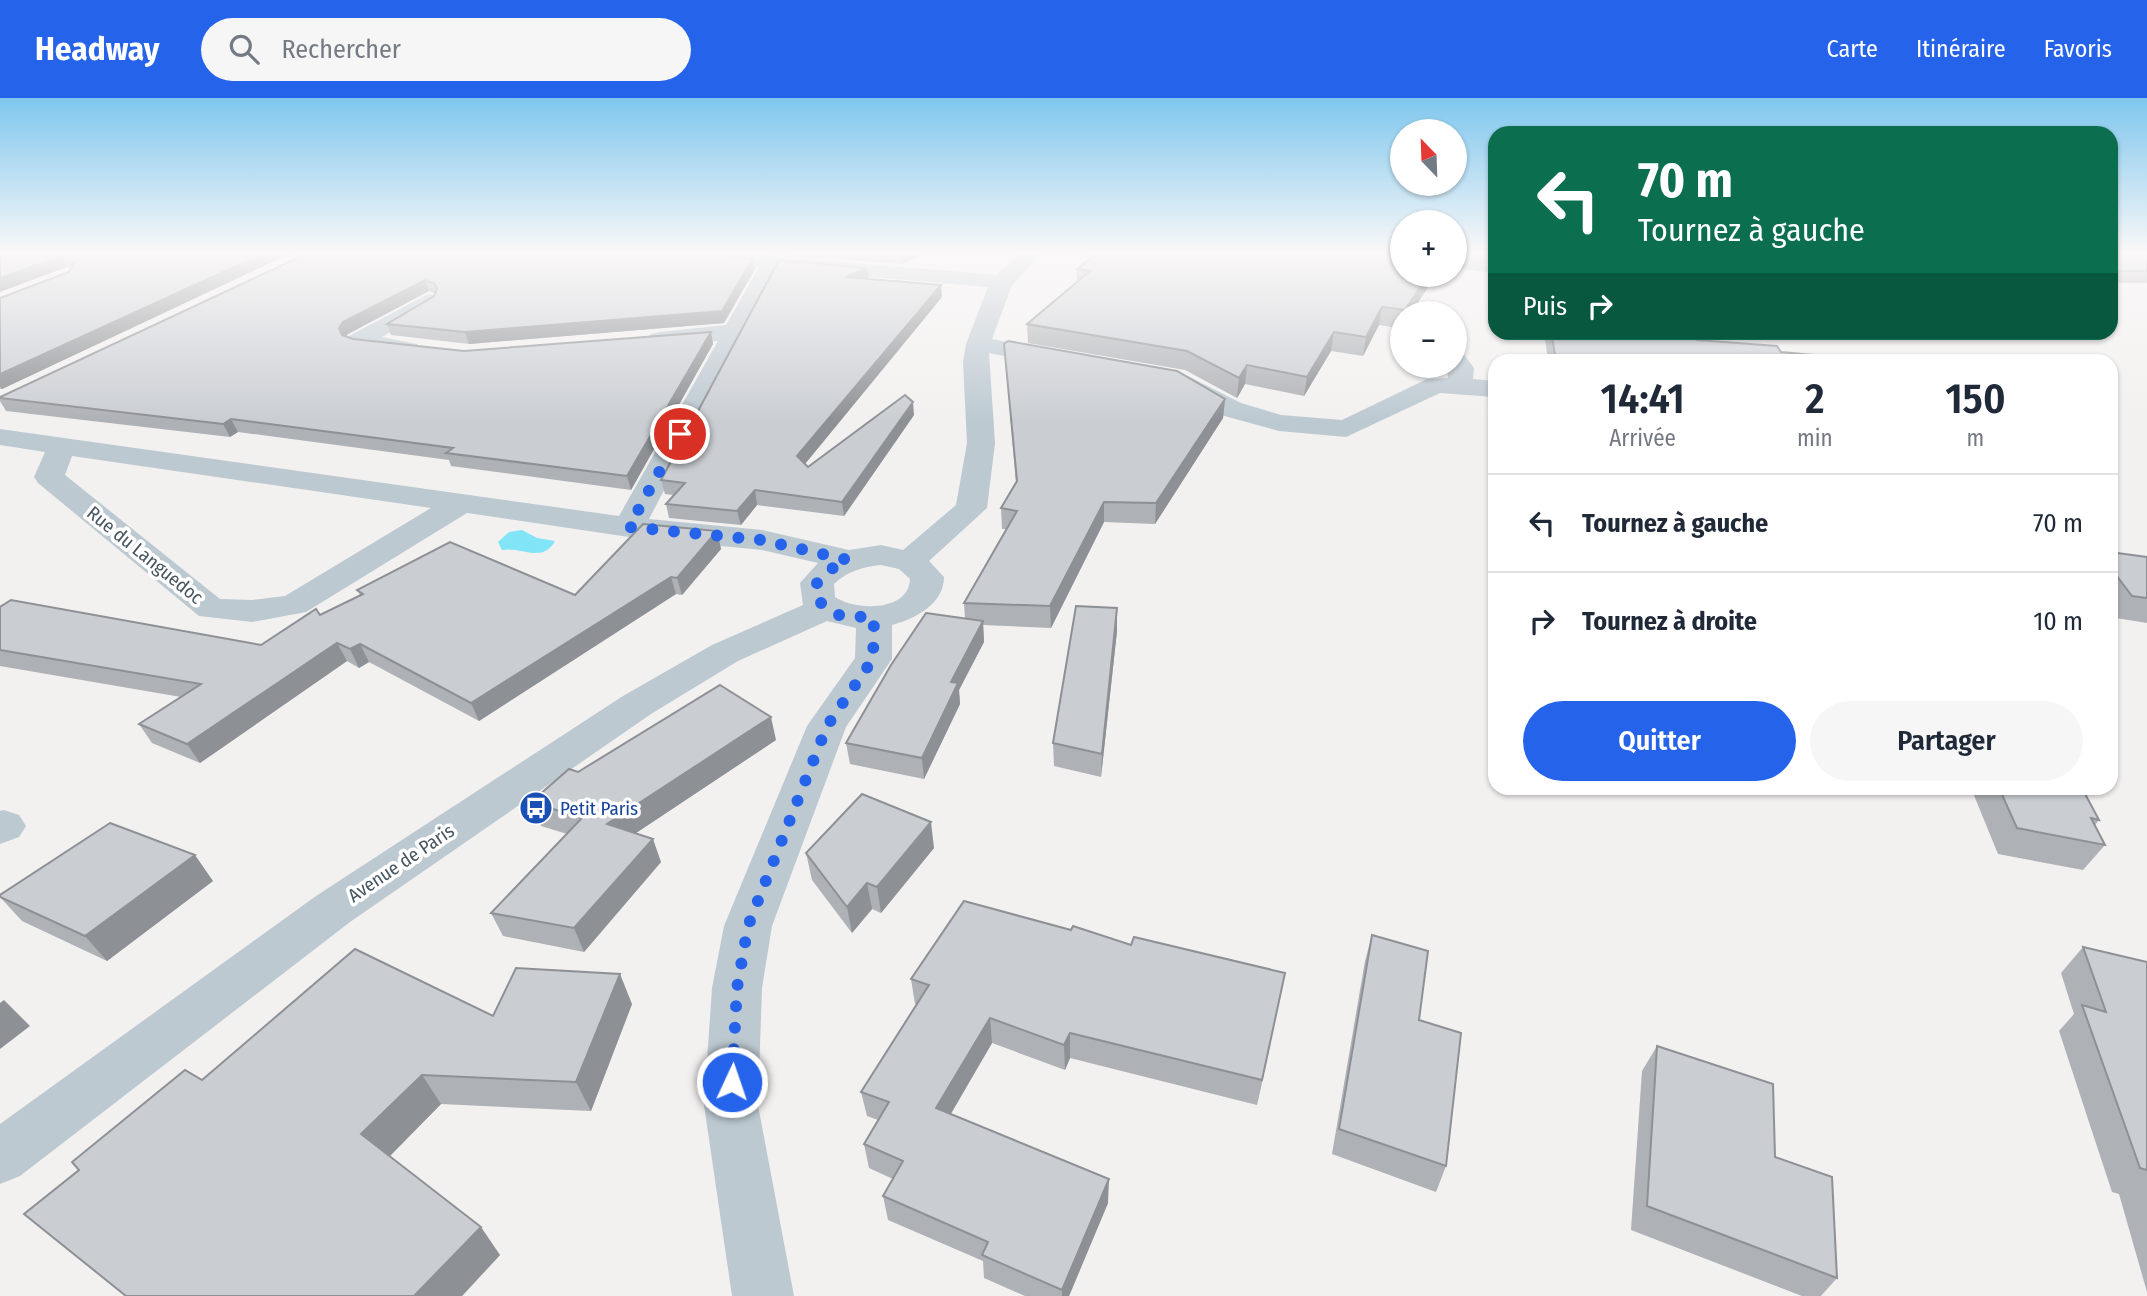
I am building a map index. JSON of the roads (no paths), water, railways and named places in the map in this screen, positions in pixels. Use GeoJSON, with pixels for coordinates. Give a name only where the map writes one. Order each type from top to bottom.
{"type":"FeatureCollection","features":[{"type":"Feature","properties":{"kind":"street"},"geometry":{"type":"LineString","coordinates":[[412,310],[358,341],[430,351]]}},
{"type":"Feature","properties":{"kind":"street"},"geometry":{"type":"LineString","coordinates":[[629,527],[746,310]]}},
{"type":"Feature","properties":{"kind":"street"},"geometry":{"type":"LineString","coordinates":[[911,561],[971,508],[981,443],[976,362],[978,344],[989,310]]}},
{"type":"Feature","properties":{"kind":"street"},"geometry":{"type":"LineString","coordinates":[[637,341],[734,332]]}},
{"type":"Feature","properties":{"kind":"street"},"geometry":{"type":"LineString","coordinates":[[978,344],[1082,363]]}},
{"type":"Feature","properties":{"kind":"street"},"geometry":{"type":"LineString","coordinates":[[1159,377],[1185,381],[1231,409],[1279,423],[1346,429],[1436,385],[1488,388]]}},
{"type":"Feature","properties":{"kind":"street"},"geometry":{"type":"LineString","coordinates":[[1460,378],[1460,386]]}},
{"type":"Feature","properties":{"kind":"street"},"geometry":{"type":"LineString","coordinates":[[0,438],[629,527],[762,540],[848,560]]}},
{"type":"Feature","properties":{"kind":"street","name":"Rue du Languedoc"},"geometry":{"type":"LineString","coordinates":[[62,445],[49,477],[211,609],[251,611],[294,605],[463,502]]}},
{"type":"Feature","properties":{"kind":"street"},"geometry":{"type":"LineString","coordinates":[[881,555],[911,561],[927,577],[927,587],[920,598],[909,607],[874,618],[839,615],[818,601],[817,583],[835,566],[848,560],[881,555]]}},
{"type":"Feature","properties":{"kind":"street","name":"Avenue de Paris"},"geometry":{"type":"LineString","coordinates":[[0,1157],[333,909],[637,705],[725,653],[826,608]]}},
{"type":"Feature","properties":{"kind":"street"},"geometry":{"type":"LineString","coordinates":[[763,1296],[731,1105],[737,988],[748,926],[827,726],[873,659],[874,618]]}},
{"type":"Feature","properties":{"kind":"water"},"geometry":{"type":"Polygon","coordinates":[[[522,530],[537,538],[555,541],[544,552],[502,550],[498,542],[509,532],[522,530]]]}},
{"type":"Feature","properties":{"kind":"place","name":"Petit Paris"},"geometry":{"type":"Point","coordinates":[536,808]}}]}
